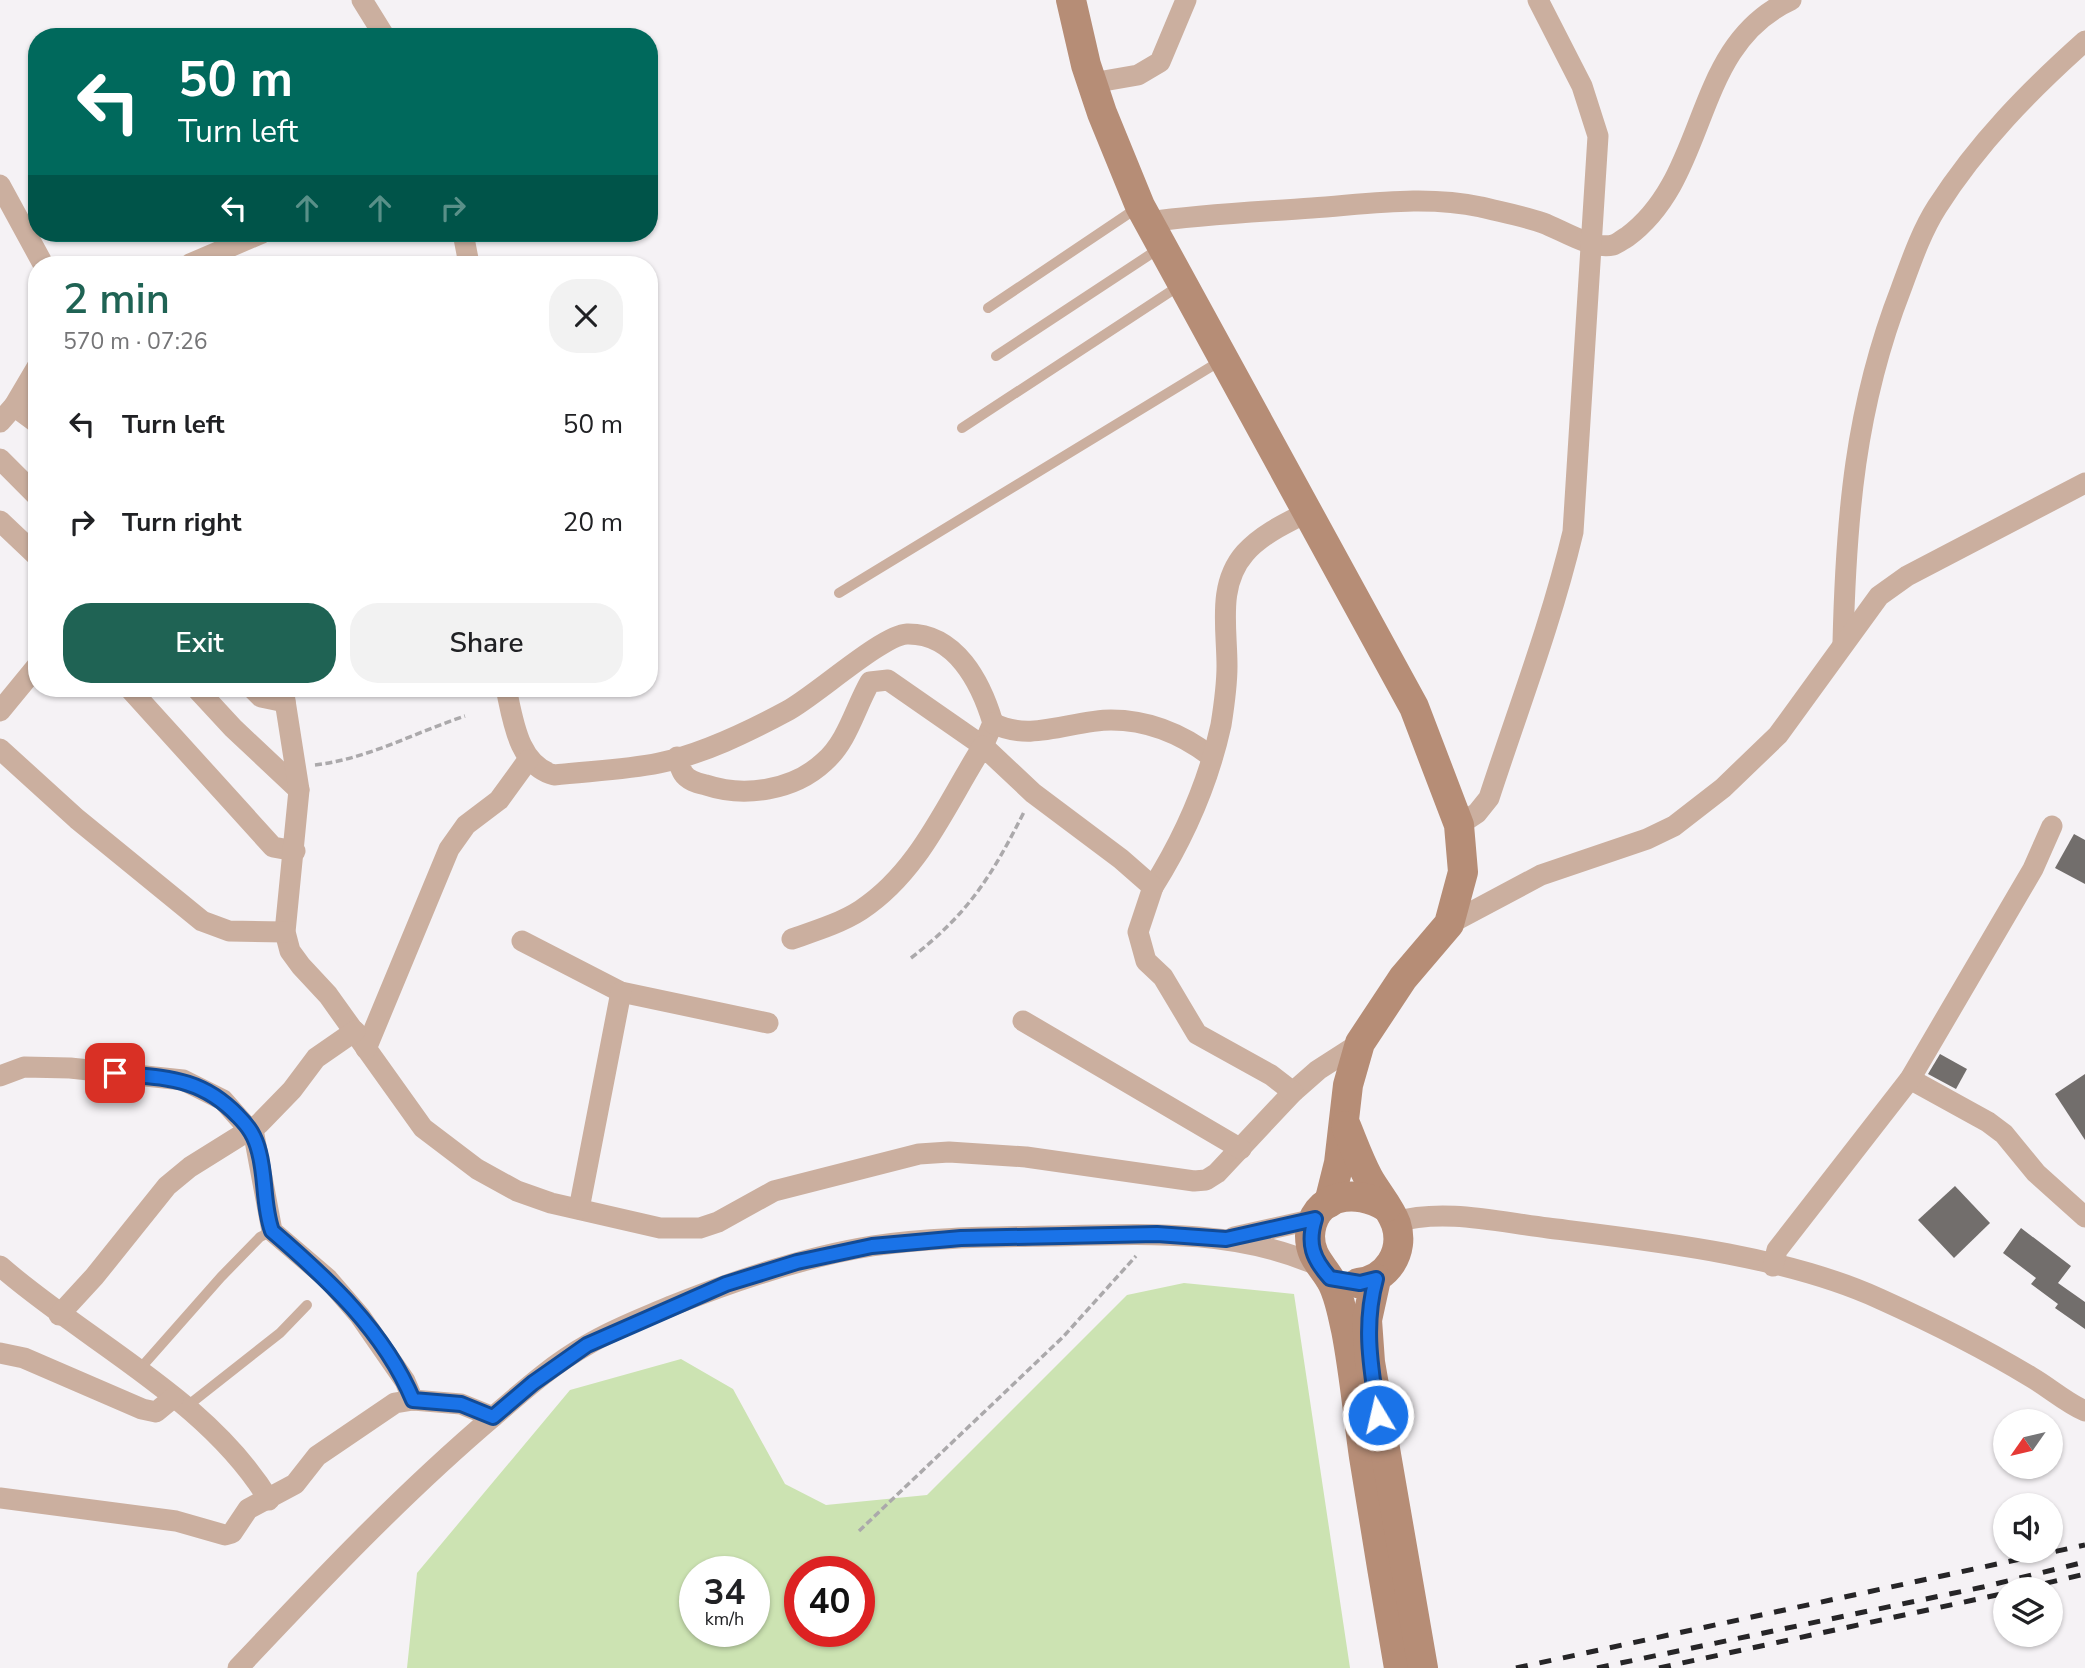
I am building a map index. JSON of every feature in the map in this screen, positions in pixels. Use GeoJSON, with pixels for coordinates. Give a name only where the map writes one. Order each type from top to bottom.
{"type":"FeatureCollection","features":[{"type":"Feature","properties":{"kind":"street"},"geometry":{"type":"LineString","coordinates":[[362,0],[379,28]]}},
{"type":"Feature","properties":{"kind":"street"},"geometry":{"type":"LineString","coordinates":[[1071,0],[1092,83],[1117,156],[1150,225],[1414,707],[1459,825],[1463,872],[1449,924]]}},
{"type":"Feature","properties":{"kind":"street"},"geometry":{"type":"LineString","coordinates":[[1092,83],[1138,75],[1160,62],[1186,0]]}},
{"type":"Feature","properties":{"kind":"street"},"geometry":{"type":"LineString","coordinates":[[1459,825],[1477,813],[1489,798],[1532,677],[1558,594],[1573,532],[1599,155],[1594,117],[1582,86],[1538,0]]}},
{"type":"Feature","properties":{"kind":"street"},"geometry":{"type":"LineString","coordinates":[[1150,225],[1225,213],[1428,201],[1478,206],[1541,222],[1592,243],[1612,245],[1628,236],[1665,197],[1687,153],[1723,63],[1754,21],[1791,0]]}},
{"type":"Feature","properties":{"kind":"street"},"geometry":{"type":"LineString","coordinates":[[1843,643],[1849,503],[1862,415],[1884,334],[1913,259],[1937,208],[1986,140],[2009,112],[2085,41]]}},
{"type":"Feature","properties":{"kind":"street"},"geometry":{"type":"LineString","coordinates":[[1,190],[28,238]]}},
{"type":"Feature","properties":{"kind":"street"},"geometry":{"type":"LineString","coordinates":[[209,256],[241,242]]}},
{"type":"Feature","properties":{"kind":"street"},"geometry":{"type":"LineString","coordinates":[[28,381],[7,414],[28,420]]}},
{"type":"Feature","properties":{"kind":"street"},"geometry":{"type":"LineString","coordinates":[[0,459],[28,487]]}},
{"type":"Feature","properties":{"kind":"street"},"geometry":{"type":"LineString","coordinates":[[1423,1668],[1381,1497],[1346,1333],[1325,1272],[1312,1251],[1310,1235],[1322,1211],[1339,1163],[1348,1085],[1360,1043],[1392,993],[1449,924],[1541,875],[1647,839],[1696,810],[1778,735],[1871,605],[1898,581],[2085,484]]}},
{"type":"Feature","properties":{"kind":"street"},"geometry":{"type":"LineString","coordinates":[[1293,1093],[1271,1075],[1197,1034],[1163,977],[1146,961],[1138,932],[1153,887],[1183,839],[1212,757],[1223,709],[1227,668],[1224,604],[1231,576],[1244,554],[1264,536],[1308,512]]}},
{"type":"Feature","properties":{"kind":"street"},"geometry":{"type":"LineString","coordinates":[[0,521],[28,547]]}},
{"type":"Feature","properties":{"kind":"street"},"geometry":{"type":"LineString","coordinates":[[509,697],[528,760],[540,771],[554,775],[642,766],[724,741],[789,710],[885,644],[904,634],[920,635],[960,657],[973,673],[993,723],[1006,730],[1030,732],[1111,720],[1163,727],[1189,739],[1212,757]]}},
{"type":"Feature","properties":{"kind":"street"},"geometry":{"type":"LineString","coordinates":[[882,679],[880,667],[887,650],[885,644]]}},
{"type":"Feature","properties":{"kind":"street"},"geometry":{"type":"LineString","coordinates":[[0,711],[28,677]]}},
{"type":"Feature","properties":{"kind":"street"},"geometry":{"type":"LineString","coordinates":[[677,757],[683,773],[691,781],[715,788],[743,792],[770,788],[802,778],[825,762],[845,736],[870,682],[888,680],[983,746],[1033,793],[1121,859],[1153,887]]}},
{"type":"Feature","properties":{"kind":"street"},"geometry":{"type":"LineString","coordinates":[[137,697],[273,847],[295,851]]}},
{"type":"Feature","properties":{"kind":"street"},"geometry":{"type":"LineString","coordinates":[[205,697],[258,753],[299,790]]}},
{"type":"Feature","properties":{"kind":"street"},"geometry":{"type":"LineString","coordinates":[[286,697],[299,790],[285,932],[290,950],[355,1031],[416,1119],[449,1149],[517,1191],[579,1209],[684,1230],[718,1222],[774,1191],[919,1154],[949,1152],[1026,1157],[1194,1181],[1206,1180],[1217,1173],[1318,1070],[1360,1043]]}},
{"type":"Feature","properties":{"kind":"street"},"geometry":{"type":"LineString","coordinates":[[792,939],[861,910],[896,882],[930,836],[983,746],[993,723]]}},
{"type":"Feature","properties":{"kind":"street"},"geometry":{"type":"LineString","coordinates":[[0,749],[77,819],[202,920],[229,931],[285,932]]}},
{"type":"Feature","properties":{"kind":"street"},"geometry":{"type":"LineString","coordinates":[[366,1049],[449,849],[466,825],[499,800],[528,760]]}},
{"type":"Feature","properties":{"kind":"street"},"geometry":{"type":"LineString","coordinates":[[1773,1266],[1777,1250],[1910,1079],[2033,869],[2052,827]]}},
{"type":"Feature","properties":{"kind":"street"},"geometry":{"type":"LineString","coordinates":[[522,942],[621,992],[768,1023]]}},
{"type":"Feature","properties":{"kind":"street"},"geometry":{"type":"LineString","coordinates":[[579,1209],[621,992]]}},
{"type":"Feature","properties":{"kind":"street"},"geometry":{"type":"LineString","coordinates":[[1023,1021],[1241,1149]]}},
{"type":"Feature","properties":{"kind":"street"},"geometry":{"type":"LineString","coordinates":[[60,1315],[94,1277],[167,1185],[190,1167],[251,1130],[275,1109],[316,1058],[355,1031]]}},
{"type":"Feature","properties":{"kind":"street"},"geometry":{"type":"LineString","coordinates":[[0,1076],[24,1067],[70,1068],[183,1080],[223,1100],[251,1130],[260,1154],[272,1231],[328,1279],[360,1315],[405,1381],[413,1400]]}},
{"type":"Feature","properties":{"kind":"street"},"geometry":{"type":"LineString","coordinates":[[1910,1079],[2004,1134],[2036,1173],[2085,1217]]}},
{"type":"Feature","properties":{"kind":"street"},"geometry":{"type":"LineString","coordinates":[[238,1668],[384,1515],[446,1456],[533,1383],[587,1345],[726,1284],[797,1262],[872,1246],[961,1238],[1157,1234],[1226,1239],[1274,1248],[1325,1272],[1360,1283],[1376,1279],[1388,1269],[1396,1254],[1399,1238],[1391,1214],[1363,1168],[1345,1122]]}},
{"type":"Feature","properties":{"kind":"street"},"geometry":{"type":"LineString","coordinates":[[1226,1239],[1322,1211],[1356,1195],[1372,1198],[1391,1214],[1466,1217],[1655,1242],[1773,1266],[1878,1298],[1994,1356],[2085,1411]]}},
{"type":"Feature","properties":{"kind":"street"},"geometry":{"type":"LineString","coordinates":[[0,1266],[60,1315],[180,1402],[234,1452],[269,1500]]}},
{"type":"Feature","properties":{"kind":"street"},"geometry":{"type":"LineString","coordinates":[[1376,1279],[1370,1300],[1367,1341],[1399,1668]]}},
{"type":"Feature","properties":{"kind":"street"},"geometry":{"type":"LineString","coordinates":[[0,1353],[24,1358],[142,1409],[156,1412],[180,1402]]}},
{"type":"Feature","properties":{"kind":"street"},"geometry":{"type":"LineString","coordinates":[[0,1498],[176,1521],[225,1535],[232,1533],[248,1509],[295,1484],[317,1456],[395,1404],[413,1400],[461,1404],[493,1417]]}},
{"type":"Feature","properties":{"kind":"lane"},"geometry":{"type":"LineString","coordinates":[[988,308],[1150,225]]}},
{"type":"Feature","properties":{"kind":"lane"},"geometry":{"type":"LineString","coordinates":[[996,356],[1150,225]]}},
{"type":"Feature","properties":{"kind":"lane"},"geometry":{"type":"LineString","coordinates":[[962,428],[1182,284]]}},
{"type":"Feature","properties":{"kind":"lane"},"geometry":{"type":"LineString","coordinates":[[839,593],[1222,360]]}},
{"type":"Feature","properties":{"kind":"lane"},"geometry":{"type":"LineString","coordinates":[[138,1371],[221,1277],[260,1237],[272,1231]]}},
{"type":"Feature","properties":{"kind":"lane"},"geometry":{"type":"LineString","coordinates":[[180,1402],[280,1332],[307,1305]]}},
{"type":"Feature","properties":{"kind":"path"},"geometry":{"type":"LineString","coordinates":[[296,767],[356,759],[409,735],[465,716]]}},
{"type":"Feature","properties":{"kind":"path"},"geometry":{"type":"LineString","coordinates":[[911,958],[943,933],[988,881],[1033,793]]}},
{"type":"Feature","properties":{"kind":"path"},"geometry":{"type":"LineString","coordinates":[[859,1531],[1063,1337],[1157,1234]]}},
{"type":"Feature","properties":{"kind":"green space"},"geometry":{"type":"Polygon","coordinates":[[[1184,1283],[1294,1294],[1350,1668],[407,1668],[417,1573],[570,1390],[681,1359],[733,1389],[785,1484],[826,1505],[927,1495],[1127,1295],[1184,1283]]]}},
{"type":"Feature","properties":{"kind":"building"},"geometry":{"type":"Polygon","coordinates":[[[2074,834],[2085,840],[2085,884],[2055,868],[2074,834]]]}},
{"type":"Feature","properties":{"kind":"building"},"geometry":{"type":"Polygon","coordinates":[[[1940,1054],[1967,1069],[1956,1089],[1928,1074],[1940,1054]]]}},
{"type":"Feature","properties":{"kind":"building"},"geometry":{"type":"Polygon","coordinates":[[[2085,1074],[2085,1140],[2055,1094],[2085,1074]]]}},
{"type":"Feature","properties":{"kind":"building"},"geometry":{"type":"Polygon","coordinates":[[[1955,1186],[1990,1223],[1954,1258],[1918,1220],[1955,1186]]]}},
{"type":"Feature","properties":{"kind":"building"},"geometry":{"type":"Polygon","coordinates":[[[2021,1228],[2071,1266],[2058,1283],[2085,1302],[2085,1329],[2055,1308],[2058,1304],[2031,1284],[2036,1278],[2003,1253],[2021,1228]]]}},
{"type":"Feature","properties":{"kind":"railway"},"geometry":{"type":"LineString","coordinates":[[1516,1668],[2085,1545]]}},
{"type":"Feature","properties":{"kind":"railway"},"geometry":{"type":"LineString","coordinates":[[1597,1668],[1983,1587],[2085,1562]]}},
{"type":"Feature","properties":{"kind":"railway"},"geometry":{"type":"LineString","coordinates":[[2063,1579],[2085,1574]]}},
{"type":"Feature","properties":{"kind":"railway"},"geometry":{"type":"LineString","coordinates":[[1659,1668],[1993,1596]]}},
{"type":"Feature","properties":{"kind":"route"},"geometry":{"type":"LineString","coordinates":[[115,1073],[183,1080],[205,1088],[223,1100],[251,1130],[260,1154],[268,1220],[272,1231],[328,1279],[360,1315],[405,1381],[413,1400],[461,1404],[482,1410],[493,1417],[533,1383],[587,1345],[645,1317],[726,1284],[797,1262],[872,1246],[961,1238],[1058,1235],[1157,1234],[1226,1239],[1315,1219],[1310,1235],[1312,1251],[1319,1266],[1330,1278],[1346,1283],[1376,1279],[1367,1320],[1367,1341],[1378,1415]]}}]}
